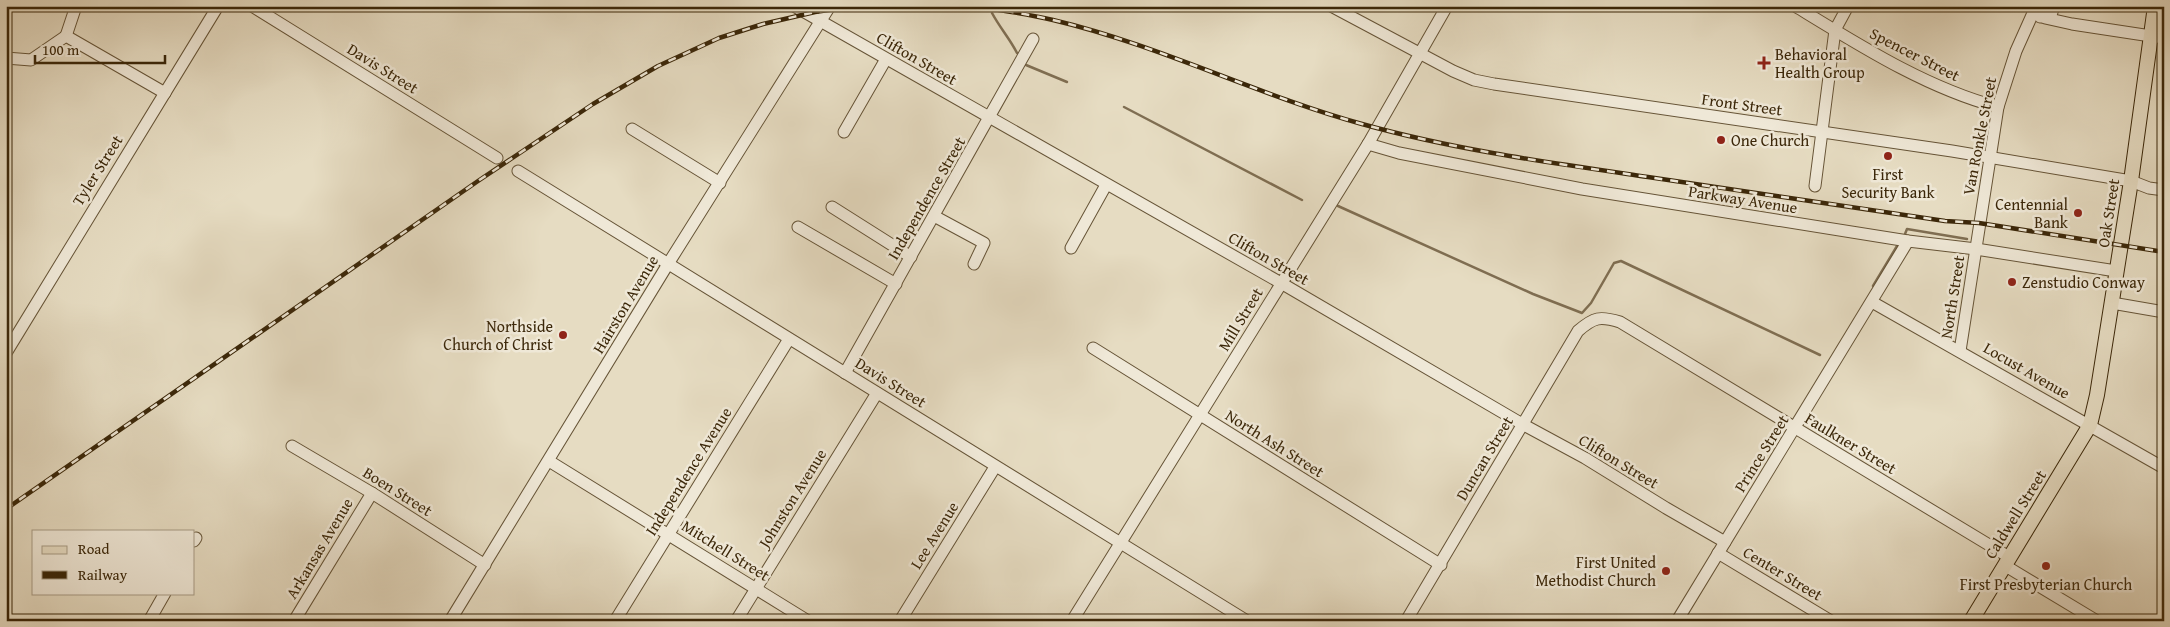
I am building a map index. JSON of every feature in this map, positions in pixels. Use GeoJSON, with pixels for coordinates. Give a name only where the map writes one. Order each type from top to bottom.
{"type":"FeatureCollection","features":[{"type":"Feature","properties":{"kind":"main road","name":"Oak Street"},"geometry":{"type":"LineString","coordinates":[[2090,425],[2097,396],[2131,181],[2157,37],[2155,6]]}},
{"type":"Feature","properties":{"kind":"main road","name":"Caldwell Street"},"geometry":{"type":"LineString","coordinates":[[1971,621],[2090,425]]}},
{"type":"Feature","properties":{"kind":"street"},"geometry":{"type":"LineString","coordinates":[[6,58],[31,60],[66,36],[76,6]]}},
{"type":"Feature","properties":{"kind":"street","name":"Tyler Street"},"geometry":{"type":"LineString","coordinates":[[6,353],[218,6]]}},
{"type":"Feature","properties":{"kind":"street","name":"Davis Street"},"geometry":{"type":"LineString","coordinates":[[252,6],[497,158]]}},
{"type":"Feature","properties":{"kind":"street","name":"Clifton Street"},"geometry":{"type":"LineString","coordinates":[[794,6],[1281,283],[1524,425],[1585,458],[1725,542]]}},
{"type":"Feature","properties":{"kind":"street","name":"Hairston Avenue"},"geometry":{"type":"LineString","coordinates":[[450,621],[668,264],[830,6]]}},
{"type":"Feature","properties":{"kind":"street","name":"Front Street"},"geometry":{"type":"LineString","coordinates":[[1330,6],[1418,54],[1474,80],[1990,156],[2131,181],[2150,188],[2164,190]]}},
{"type":"Feature","properties":{"kind":"street","name":"Mill Street"},"geometry":{"type":"LineString","coordinates":[[1072,621],[1201,416],[1368,144],[1446,6]]}},
{"type":"Feature","properties":{"kind":"street","name":"Spencer Street"},"geometry":{"type":"LineString","coordinates":[[1795,6],[1908,70],[1952,92],[1970,100],[1998,107]]}},
{"type":"Feature","properties":{"kind":"street"},"geometry":{"type":"LineString","coordinates":[[1815,186],[1820,132],[1835,30],[1848,6]]}},
{"type":"Feature","properties":{"kind":"street"},"geometry":{"type":"LineString","coordinates":[[2054,6],[2062,22]]}},
{"type":"Feature","properties":{"kind":"street","name":"Van Ronkle Street"},"geometry":{"type":"LineString","coordinates":[[1976,249],[1998,107],[2009,71],[2035,12],[2051,15],[2054,6]]}},
{"type":"Feature","properties":{"kind":"street"},"geometry":{"type":"LineString","coordinates":[[2035,12],[2062,22],[2157,37]]}},
{"type":"Feature","properties":{"kind":"street"},"geometry":{"type":"LineString","coordinates":[[66,36],[165,93]]}},
{"type":"Feature","properties":{"kind":"street","name":"Independence Street"},"geometry":{"type":"LineString","coordinates":[[845,373],[1033,39]]}},
{"type":"Feature","properties":{"kind":"street"},"geometry":{"type":"LineString","coordinates":[[844,132],[886,59]]}},
{"type":"Feature","properties":{"kind":"street"},"geometry":{"type":"LineString","coordinates":[[632,129],[720,183]]}},
{"type":"Feature","properties":{"kind":"street","name":"Parkway Avenue"},"geometry":{"type":"LineString","coordinates":[[1368,144],[1400,153],[1582,189],[1908,241],[1976,249],[2116,271]]}},
{"type":"Feature","properties":{"kind":"street","name":"Davis Street"},"geometry":{"type":"LineString","coordinates":[[518,170],[995,467],[1247,621]]}},
{"type":"Feature","properties":{"kind":"street"},"geometry":{"type":"LineString","coordinates":[[1071,248],[1106,185]]}},
{"type":"Feature","properties":{"kind":"street"},"geometry":{"type":"LineString","coordinates":[[832,207],[911,257]]}},
{"type":"Feature","properties":{"kind":"street"},"geometry":{"type":"LineString","coordinates":[[934,216],[984,243],[974,264]]}},
{"type":"Feature","properties":{"kind":"street"},"geometry":{"type":"LineString","coordinates":[[798,227],[896,284]]}},
{"type":"Feature","properties":{"kind":"street"},"geometry":{"type":"LineString","coordinates":[[1872,302],[1908,241]]}},
{"type":"Feature","properties":{"kind":"street","name":"North Street"},"geometry":{"type":"LineString","coordinates":[[1960,351],[1976,249]]}},
{"type":"Feature","properties":{"kind":"street","name":"Locust Avenue"},"geometry":{"type":"LineString","coordinates":[[1872,302],[2164,468]]}},
{"type":"Feature","properties":{"kind":"street","name":"Prince Street"},"geometry":{"type":"LineString","coordinates":[[1677,621],[1872,302]]}},
{"type":"Feature","properties":{"kind":"street"},"geometry":{"type":"LineString","coordinates":[[2112,304],[2164,312]]}},
{"type":"Feature","properties":{"kind":"street","name":"Duncan Street"},"geometry":{"type":"LineString","coordinates":[[1406,621],[1524,425],[1578,331],[1596,318]]}},
{"type":"Feature","properties":{"kind":"street","name":"Faulkner Street"},"geometry":{"type":"LineString","coordinates":[[1596,318],[1607,318],[1620,322],[1688,361],[2007,561],[2097,621]]}},
{"type":"Feature","properties":{"kind":"street","name":"Independence Avenue"},"geometry":{"type":"LineString","coordinates":[[615,621],[789,339]]}},
{"type":"Feature","properties":{"kind":"street","name":"North Ash Street"},"geometry":{"type":"LineString","coordinates":[[1094,348],[1440,564]]}},
{"type":"Feature","properties":{"kind":"street","name":"Johnston Avenue"},"geometry":{"type":"LineString","coordinates":[[736,621],[877,393]]}},
{"type":"Feature","properties":{"kind":"street","name":"Boen Street"},"geometry":{"type":"LineString","coordinates":[[292,446],[372,493],[485,565]]}},
{"type":"Feature","properties":{"kind":"street","name":"Mitchell Street"},"geometry":{"type":"LineString","coordinates":[[549,461],[808,621]]}},
{"type":"Feature","properties":{"kind":"street","name":"Lee Avenue"},"geometry":{"type":"LineString","coordinates":[[900,621],[995,467]]}},
{"type":"Feature","properties":{"kind":"street","name":"Arkansas Avenue"},"geometry":{"type":"LineString","coordinates":[[294,621],[372,493]]}},
{"type":"Feature","properties":{"kind":"street","name":"Center Street"},"geometry":{"type":"LineString","coordinates":[[1718,553],[1831,621]]}},
{"type":"Feature","properties":{"kind":"street"},"geometry":{"type":"LineString","coordinates":[[150,621],[164,594]]}},
{"type":"Feature","properties":{"kind":"waterway"},"geometry":{"type":"LineString","coordinates":[[992,13],[1017,53]]}},
{"type":"Feature","properties":{"kind":"waterway"},"geometry":{"type":"LineString","coordinates":[[1026,65],[1067,82]]}},
{"type":"Feature","properties":{"kind":"waterway"},"geometry":{"type":"LineString","coordinates":[[1124,107],[1302,200]]}},
{"type":"Feature","properties":{"kind":"waterway"},"geometry":{"type":"LineString","coordinates":[[1338,206],[1533,294],[1582,313],[1591,303],[1614,263],[1621,261],[1820,355]]}},
{"type":"Feature","properties":{"kind":"waterway"},"geometry":{"type":"LineString","coordinates":[[1905,234],[1907,229],[1967,239]]}},
{"type":"Feature","properties":{"kind":"waterway"},"geometry":{"type":"LineString","coordinates":[[1873,286],[1897,246]]}},
{"type":"Feature","properties":{"kind":"railway"},"geometry":{"type":"LineString","coordinates":[[6,509],[478,181],[593,104],[658,66],[719,38],[763,24],[815,12],[855,6]]}},
{"type":"Feature","properties":{"kind":"railway"},"geometry":{"type":"LineString","coordinates":[[974,6],[1014,12],[1092,30],[1170,56],[1323,112],[1397,133],[1468,149],[1945,221],[1979,223],[2164,252]]}},
{"type":"Feature","properties":{"kind":"place","name":"Behavioral Health Group"},"geometry":{"type":"Point","coordinates":[1764,63]}},
{"type":"Feature","properties":{"kind":"place","name":"One Church"},"geometry":{"type":"Point","coordinates":[1721,140]}},
{"type":"Feature","properties":{"kind":"place","name":"First Security Bank"},"geometry":{"type":"Point","coordinates":[1888,156]}},
{"type":"Feature","properties":{"kind":"place","name":"Centennial Bank"},"geometry":{"type":"Point","coordinates":[2078,213]}},
{"type":"Feature","properties":{"kind":"place","name":"Zenstudio Conway"},"geometry":{"type":"Point","coordinates":[2012,282]}},
{"type":"Feature","properties":{"kind":"place","name":"Northside Church of Christ"},"geometry":{"type":"Point","coordinates":[563,335]}},
{"type":"Feature","properties":{"kind":"place","name":"First Presbyterian Church"},"geometry":{"type":"Point","coordinates":[2046,566]}},
{"type":"Feature","properties":{"kind":"place","name":"First United Methodist Church"},"geometry":{"type":"Point","coordinates":[1666,571]}}]}
